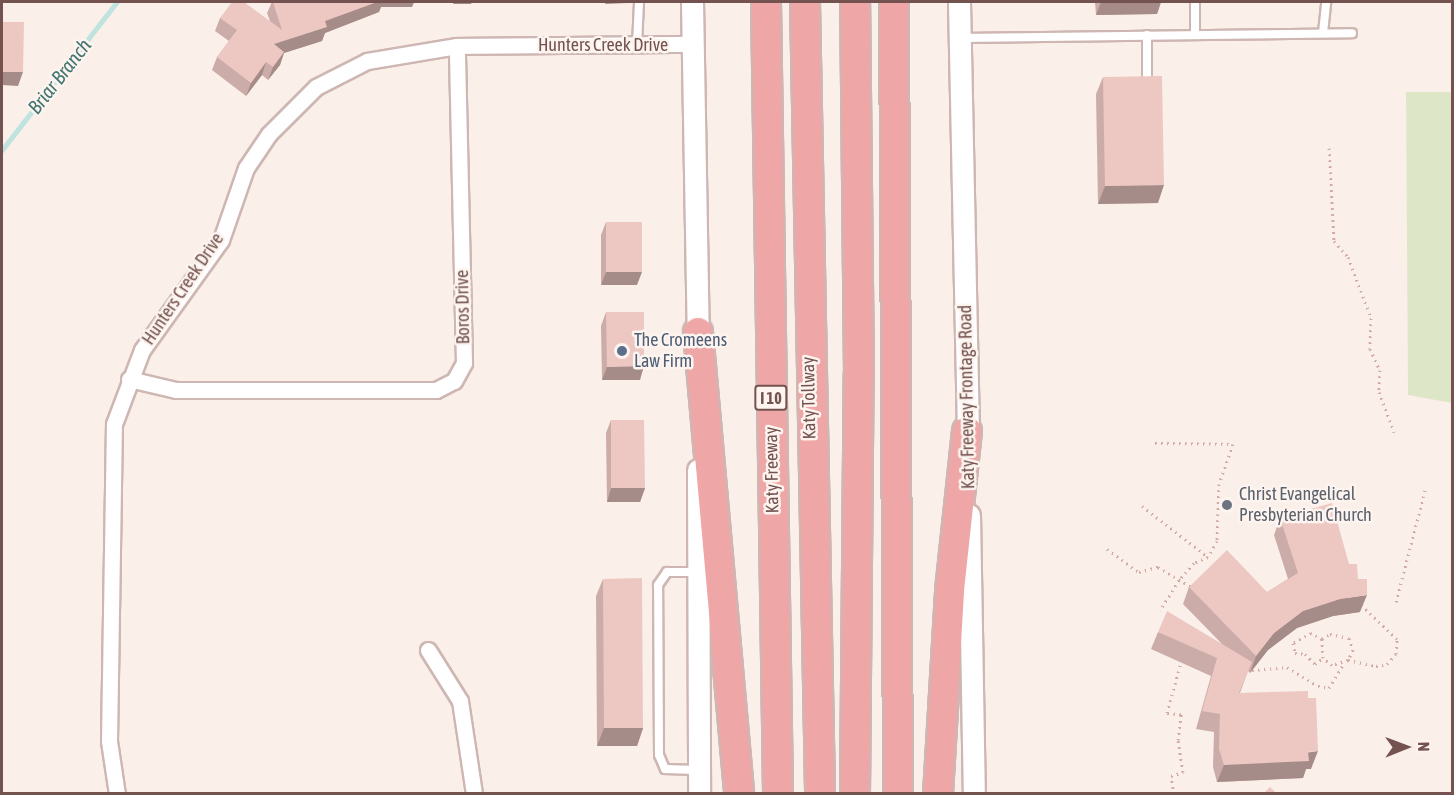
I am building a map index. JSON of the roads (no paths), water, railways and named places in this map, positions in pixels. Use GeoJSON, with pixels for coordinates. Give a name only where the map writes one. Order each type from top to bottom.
{"type":"FeatureCollection","features":[{"type":"Feature","properties":{"kind":"highway","name":"Katy Freeway"},"geometry":{"type":"LineString","coordinates":[[766,2],[778,794]]}},
{"type":"Feature","properties":{"kind":"highway","name":"Katy Tollway"},"geometry":{"type":"LineString","coordinates":[[805,2],[820,794]]}},
{"type":"Feature","properties":{"kind":"highway"},"geometry":{"type":"LineString","coordinates":[[855,2],[859,375],[855,794]]}},
{"type":"Feature","properties":{"kind":"highway"},"geometry":{"type":"LineString","coordinates":[[894,2],[898,794]]}},
{"type":"Feature","properties":{"kind":"highway"},"geometry":{"type":"LineString","coordinates":[[698,332],[739,794]]}},
{"type":"Feature","properties":{"kind":"highway"},"geometry":{"type":"LineString","coordinates":[[938,794],[950,590],[968,431]]}},
{"type":"Feature","properties":{"kind":"main road"},"geometry":{"type":"LineString","coordinates":[[693,2],[698,332],[699,794]]}},
{"type":"Feature","properties":{"kind":"main road","name":"Katy Freeway Frontage Road"},"geometry":{"type":"LineString","coordinates":[[959,2],[974,794]]}},
{"type":"Feature","properties":{"kind":"street","name":"Hunters Creek Drive"},"geometry":{"type":"LineString","coordinates":[[117,794],[110,741],[114,424],[129,379],[142,350],[221,240],[246,168],[269,134],[316,87],[367,61],[457,46],[695,44]]}},
{"type":"Feature","properties":{"kind":"street","name":"Boros Drive"},"geometry":{"type":"LineString","coordinates":[[129,379],[176,390],[436,390],[454,381],[464,363],[457,46]]}},
{"type":"Feature","properties":{"kind":"street"},"geometry":{"type":"LineString","coordinates":[[428,650],[460,701],[474,794]]}},
{"type":"Feature","properties":{"kind":"lane"},"geometry":{"type":"LineString","coordinates":[[637,45],[639,2]]}},
{"type":"Feature","properties":{"kind":"lane"},"geometry":{"type":"LineString","coordinates":[[1195,2],[1195,35]]}},
{"type":"Feature","properties":{"kind":"lane"},"geometry":{"type":"LineString","coordinates":[[1323,33],[1326,2]]}},
{"type":"Feature","properties":{"kind":"lane"},"geometry":{"type":"LineString","coordinates":[[959,38],[1352,33]]}},
{"type":"Feature","properties":{"kind":"lane"},"geometry":{"type":"LineString","coordinates":[[1147,35],[1147,79]]}},
{"type":"Feature","properties":{"kind":"lane"},"geometry":{"type":"LineString","coordinates":[[699,572],[667,572],[660,578],[658,596],[661,764],[665,769],[699,770]]}},
{"type":"Feature","properties":{"kind":"waterway","name":"Briar Branch"},"geometry":{"type":"LineString","coordinates":[[2,150],[117,2]]}},
{"type":"Feature","properties":{"kind":"place","name":"The Cromeens Law Firm"},"geometry":{"type":"Point","coordinates":[622,351]}},
{"type":"Feature","properties":{"kind":"place","name":"Christ Evangelical Presbyterian Church"},"geometry":{"type":"Point","coordinates":[1227,505]}}]}
